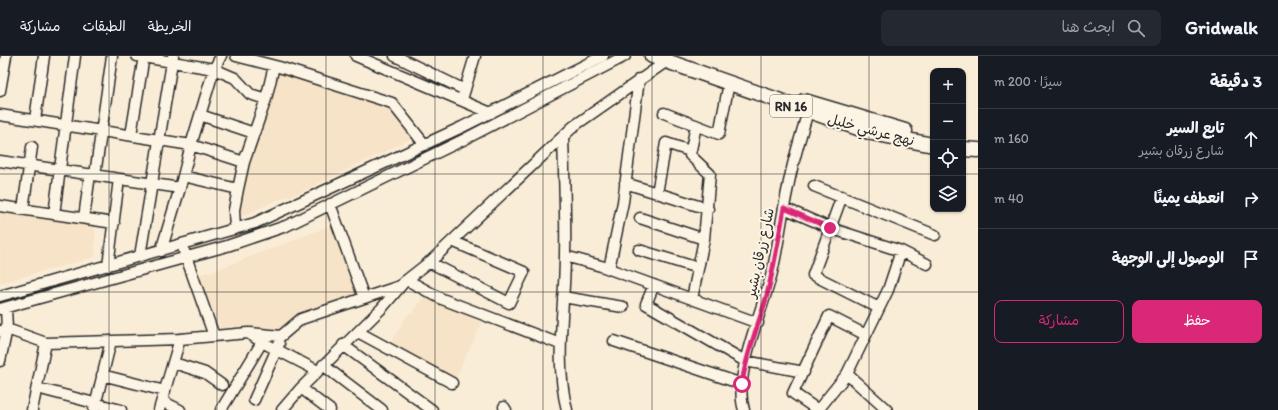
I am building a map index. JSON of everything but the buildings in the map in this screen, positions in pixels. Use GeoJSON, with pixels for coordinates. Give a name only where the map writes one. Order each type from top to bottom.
{"type":"FeatureCollection","features":[{"type":"Feature","properties":{"kind":"highway","name":"نهج عرشي خليل"},"geometry":{"type":"LineString","coordinates":[[652,56],[673,58],[809,107],[872,133],[930,144]]}},
{"type":"Feature","properties":{"kind":"highway","name":"نهج عرشي خليل"},"geometry":{"type":"LineString","coordinates":[[673,58],[729,83],[809,107],[896,129],[930,135]]}},
{"type":"Feature","properties":{"kind":"highway"},"geometry":{"type":"LineString","coordinates":[[966,139],[978,141]]}},
{"type":"Feature","properties":{"kind":"highway"},"geometry":{"type":"LineString","coordinates":[[966,149],[978,150]]}},
{"type":"Feature","properties":{"kind":"street"},"geometry":{"type":"LineString","coordinates":[[0,91],[6,56]]}},
{"type":"Feature","properties":{"kind":"street"},"geometry":{"type":"LineString","coordinates":[[36,120],[44,56]]}},
{"type":"Feature","properties":{"kind":"street"},"geometry":{"type":"LineString","coordinates":[[54,214],[75,56]]}},
{"type":"Feature","properties":{"kind":"street"},"geometry":{"type":"LineString","coordinates":[[84,218],[102,131],[112,56]]}},
{"type":"Feature","properties":{"kind":"street"},"geometry":{"type":"LineString","coordinates":[[131,136],[142,56],[173,59],[214,69],[235,78],[250,94],[266,99]]}},
{"type":"Feature","properties":{"kind":"street"},"geometry":{"type":"LineString","coordinates":[[161,251],[214,69],[221,56]]}},
{"type":"Feature","properties":{"kind":"street"},"geometry":{"type":"LineString","coordinates":[[236,56],[274,66],[392,103],[425,145]]}},
{"type":"Feature","properties":{"kind":"street"},"geometry":{"type":"LineString","coordinates":[[356,56],[491,113]]}},
{"type":"Feature","properties":{"kind":"street"},"geometry":{"type":"LineString","coordinates":[[395,56],[465,90]]}},
{"type":"Feature","properties":{"kind":"street"},"geometry":{"type":"LineString","coordinates":[[462,101],[475,56]]}},
{"type":"Feature","properties":{"kind":"street"},"geometry":{"type":"LineString","coordinates":[[0,296],[235,230],[306,201],[425,145],[603,56]]}},
{"type":"Feature","properties":{"kind":"street"},"geometry":{"type":"LineString","coordinates":[[0,361],[3,330],[3,308],[186,258],[260,236],[286,226],[465,139],[625,56]]}},
{"type":"Feature","properties":{"kind":"street"},"geometry":{"type":"LineString","coordinates":[[282,410],[301,388],[358,332],[404,282],[452,241],[574,126],[640,79],[673,58]]}},
{"type":"Feature","properties":{"kind":"street"},"geometry":{"type":"LineString","coordinates":[[140,256],[173,59]]}},
{"type":"Feature","properties":{"kind":"street"},"geometry":{"type":"LineString","coordinates":[[235,230],[234,210],[244,162],[266,99],[274,66]]}},
{"type":"Feature","properties":{"kind":"street"},"geometry":{"type":"LineString","coordinates":[[609,269],[625,183],[640,79]]}},
{"type":"Feature","properties":{"kind":"street"},"geometry":{"type":"LineString","coordinates":[[664,113],[719,134],[729,83]]}},
{"type":"Feature","properties":{"kind":"street","name":"شارع زرقان بشير"},"geometry":{"type":"LineString","coordinates":[[744,410],[742,384],[745,361],[758,323],[774,267],[788,186],[809,107]]}},
{"type":"Feature","properties":{"kind":"street"},"geometry":{"type":"LineString","coordinates":[[0,115],[191,145],[244,162]]}},
{"type":"Feature","properties":{"kind":"street"},"geometry":{"type":"LineString","coordinates":[[200,115],[254,133]]}},
{"type":"Feature","properties":{"kind":"street"},"geometry":{"type":"LineString","coordinates":[[692,299],[704,239],[708,209],[710,174],[690,155],[696,124]]}},
{"type":"Feature","properties":{"kind":"street"},"geometry":{"type":"LineString","coordinates":[[563,136],[565,256],[560,370],[567,410]]}},
{"type":"Feature","properties":{"kind":"street"},"geometry":{"type":"LineString","coordinates":[[657,193],[666,143],[690,151]]}},
{"type":"Feature","properties":{"kind":"street"},"geometry":{"type":"LineString","coordinates":[[23,209],[32,147]]}},
{"type":"Feature","properties":{"kind":"street"},"geometry":{"type":"LineString","coordinates":[[0,161],[180,188]]}},
{"type":"Feature","properties":{"kind":"street"},"geometry":{"type":"LineString","coordinates":[[183,176],[238,189]]}},
{"type":"Feature","properties":{"kind":"street"},"geometry":{"type":"LineString","coordinates":[[108,266],[119,178]]}},
{"type":"Feature","properties":{"kind":"street"},"geometry":{"type":"LineString","coordinates":[[625,183],[708,209]]}},
{"type":"Feature","properties":{"kind":"street"},"geometry":{"type":"LineString","coordinates":[[814,186],[842,196],[935,235]]}},
{"type":"Feature","properties":{"kind":"street"},"geometry":{"type":"LineString","coordinates":[[842,196],[813,275],[879,308]]}},
{"type":"Feature","properties":{"kind":"street"},"geometry":{"type":"LineString","coordinates":[[330,204],[364,298]]}},
{"type":"Feature","properties":{"kind":"street"},"geometry":{"type":"LineString","coordinates":[[0,206],[114,223]]}},
{"type":"Feature","properties":{"kind":"street"},"geometry":{"type":"LineString","coordinates":[[784,208],[830,228],[902,252],[927,264]]}},
{"type":"Feature","properties":{"kind":"street"},"geometry":{"type":"LineString","coordinates":[[640,218],[704,239]]}},
{"type":"Feature","properties":{"kind":"street"},"geometry":{"type":"LineString","coordinates":[[429,262],[510,303],[524,272],[452,241]]}},
{"type":"Feature","properties":{"kind":"street"},"geometry":{"type":"LineString","coordinates":[[182,245],[214,336]]}},
{"type":"Feature","properties":{"kind":"street"},"geometry":{"type":"LineString","coordinates":[[639,250],[698,268]]}},
{"type":"Feature","properties":{"kind":"street"},"geometry":{"type":"LineString","coordinates":[[866,335],[829,316],[804,372],[793,392],[818,410],[847,374],[888,290],[902,252]]}},
{"type":"Feature","properties":{"kind":"street"},"geometry":{"type":"LineString","coordinates":[[565,256],[609,269],[758,323]]}},
{"type":"Feature","properties":{"kind":"street"},"geometry":{"type":"LineString","coordinates":[[254,400],[278,350],[281,336],[301,319],[364,298],[404,282],[442,299],[560,344]]}},
{"type":"Feature","properties":{"kind":"street"},"geometry":{"type":"LineString","coordinates":[[654,285],[646,304],[745,361],[804,372]]}},
{"type":"Feature","properties":{"kind":"street"},"geometry":{"type":"LineString","coordinates":[[563,297],[622,307]]}},
{"type":"Feature","properties":{"kind":"street"},"geometry":{"type":"LineString","coordinates":[[3,330],[46,343],[180,339],[248,332],[281,336]]}},
{"type":"Feature","properties":{"kind":"street"},"geometry":{"type":"LineString","coordinates":[[248,332],[262,342],[278,350],[321,368],[382,410]]}},
{"type":"Feature","properties":{"kind":"street"},"geometry":{"type":"LineString","coordinates":[[358,332],[452,383]]}},
{"type":"Feature","properties":{"kind":"street"},"geometry":{"type":"LineString","coordinates":[[180,339],[160,406],[180,410]]}},
{"type":"Feature","properties":{"kind":"street"},"geometry":{"type":"LineString","coordinates":[[95,406],[111,341]]}},
{"type":"Feature","properties":{"kind":"street"},"geometry":{"type":"LineString","coordinates":[[614,341],[742,384]]}},
{"type":"Feature","properties":{"kind":"street"},"geometry":{"type":"LineString","coordinates":[[221,410],[262,342]]}},
{"type":"Feature","properties":{"kind":"street"},"geometry":{"type":"LineString","coordinates":[[32,410],[46,343]]}},
{"type":"Feature","properties":{"kind":"street"},"geometry":{"type":"LineString","coordinates":[[344,345],[432,410]]}},
{"type":"Feature","properties":{"kind":"street"},"geometry":{"type":"LineString","coordinates":[[174,363],[205,373],[222,385]]}},
{"type":"Feature","properties":{"kind":"street"},"geometry":{"type":"LineString","coordinates":[[847,374],[887,410]]}},
{"type":"Feature","properties":{"kind":"street"},"geometry":{"type":"LineString","coordinates":[[102,376],[165,391]]}},
{"type":"Feature","properties":{"kind":"street"},"geometry":{"type":"LineString","coordinates":[[37,388],[95,406],[122,410]]}},
{"type":"Feature","properties":{"kind":"street"},"geometry":{"type":"LineString","coordinates":[[301,388],[330,410]]}},
{"type":"Feature","properties":{"kind":"shaded area"},"geometry":{"type":"Polygon","coordinates":[[[279,71],[389,107],[415,137],[299,193],[272,202],[244,216],[238,212],[237,207],[279,71]]]}},
{"type":"Feature","properties":{"kind":"shaded area"},"geometry":{"type":"Polygon","coordinates":[[[0,209],[95,224],[95,257],[0,283],[0,209]]]}},
{"type":"Feature","properties":{"kind":"shaded area"},"geometry":{"type":"Polygon","coordinates":[[[332,225],[358,294],[297,316],[281,329],[230,326],[229,330],[220,329],[199,274],[211,272],[332,225]]]}},
{"type":"Feature","properties":{"kind":"shaded area"},"geometry":{"type":"Polygon","coordinates":[[[425,293],[482,323],[455,379],[389,345],[409,313],[413,314],[425,293]]]}},
{"type":"Feature","properties":{"kind":"route"},"geometry":{"type":"LineString","coordinates":[[742,384],[745,361],[774,267],[784,208],[830,228]]}}]}
